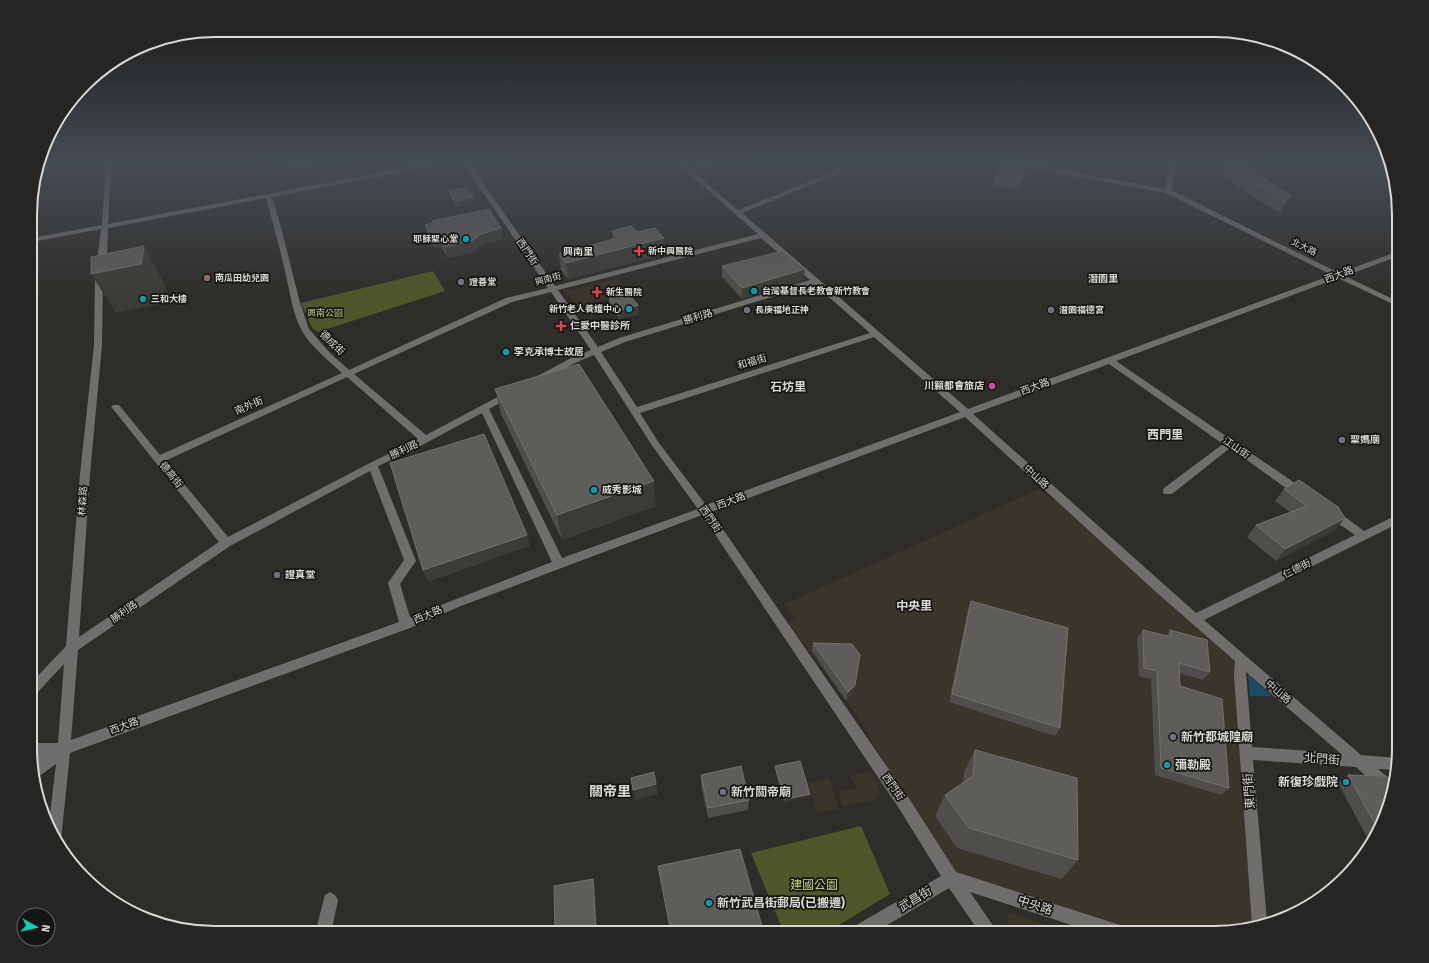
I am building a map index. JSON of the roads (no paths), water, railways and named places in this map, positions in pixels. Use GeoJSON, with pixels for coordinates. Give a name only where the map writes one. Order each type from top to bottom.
{"type":"FeatureCollection","features":[{"type":"Feature","properties":{"kind":"street","name":"林森路"},"geometry":{"type":"LineString","coordinates":[[55,828],[64,749],[73,647],[85,474],[98,345],[99,278],[103,254],[105,208]]}},
{"type":"Feature","properties":{"kind":"street"},"geometry":{"type":"LineString","coordinates":[[37,239],[200,208]]}},
{"type":"Feature","properties":{"kind":"street","name":"德成街"},"geometry":{"type":"LineString","coordinates":[[272,208],[295,299],[305,329],[323,351],[425,440]]}},
{"type":"Feature","properties":{"kind":"street","name":"西門街"},"geometry":{"type":"LineString","coordinates":[[497,208],[596,351],[656,445],[705,511],[905,804],[951,878],[985,926]]}},
{"type":"Feature","properties":{"kind":"street","name":"中山路"},"geometry":{"type":"LineString","coordinates":[[731,208],[965,413],[1195,620],[1388,786]]}},
{"type":"Feature","properties":{"kind":"street"},"geometry":{"type":"LineString","coordinates":[[737,213],[749,208]]}},
{"type":"Feature","properties":{"kind":"street","name":"北大路"},"geometry":{"type":"LineString","coordinates":[[1202,208],[1392,302]]}},
{"type":"Feature","properties":{"kind":"street"},"geometry":{"type":"LineString","coordinates":[[37,235],[80,227],[104,226]]}},
{"type":"Feature","properties":{"kind":"street"},"geometry":{"type":"LineString","coordinates":[[37,245],[78,237],[104,226]]}},
{"type":"Feature","properties":{"kind":"street","name":"興南街"},"geometry":{"type":"LineString","coordinates":[[349,373],[509,300],[763,235]]}},
{"type":"Feature","properties":{"kind":"street","name":"西大路"},"geometry":{"type":"LineString","coordinates":[[37,760],[406,625],[457,603],[559,564],[1392,256]]}},
{"type":"Feature","properties":{"kind":"street","name":"勝利路"},"geometry":{"type":"LineString","coordinates":[[37,685],[73,647],[226,543],[373,465],[425,440],[574,360],[622,340],[815,281]]}},
{"type":"Feature","properties":{"kind":"street","name":"和福街"},"geometry":{"type":"LineString","coordinates":[[635,411],[875,334]]}},
{"type":"Feature","properties":{"kind":"street","name":"江山街"},"geometry":{"type":"LineString","coordinates":[[1108,360],[1306,496]]}},
{"type":"Feature","properties":{"kind":"street","name":"南外街"},"geometry":{"type":"LineString","coordinates":[[159,460],[349,373]]}},
{"type":"Feature","properties":{"kind":"street","name":"德高街"},"geometry":{"type":"LineString","coordinates":[[116,407],[226,543]]}},
{"type":"Feature","properties":{"kind":"street"},"geometry":{"type":"LineString","coordinates":[[484,408],[559,564]]}},
{"type":"Feature","properties":{"kind":"street"},"geometry":{"type":"LineString","coordinates":[[1168,491],[1230,443]]}},
{"type":"Feature","properties":{"kind":"street"},"geometry":{"type":"LineString","coordinates":[[373,465],[410,561],[394,583],[406,625]]}},
{"type":"Feature","properties":{"kind":"street"},"geometry":{"type":"LineString","coordinates":[[1326,509],[1364,536]]}},
{"type":"Feature","properties":{"kind":"street","name":"仁德街"},"geometry":{"type":"LineString","coordinates":[[1195,620],[1392,522]]}},
{"type":"Feature","properties":{"kind":"street","name":"東門街"},"geometry":{"type":"LineString","coordinates":[[1241,660],[1240,675],[1259,920]]}},
{"type":"Feature","properties":{"kind":"street","name":"西大路"},"geometry":{"type":"LineString","coordinates":[[37,749],[64,749]]}},
{"type":"Feature","properties":{"kind":"street","name":"西大路"},"geometry":{"type":"LineString","coordinates":[[39,769],[64,749]]}},
{"type":"Feature","properties":{"kind":"street","name":"北門街"},"geometry":{"type":"LineString","coordinates":[[1247,753],[1391,764]]}},
{"type":"Feature","properties":{"kind":"street","name":"武昌街"},"geometry":{"type":"LineString","coordinates":[[871,926],[951,878]]}},
{"type":"Feature","properties":{"kind":"street","name":"中央路"},"geometry":{"type":"LineString","coordinates":[[951,878],[1098,926]]}},
{"type":"Feature","properties":{"kind":"street"},"geometry":{"type":"LineString","coordinates":[[324,926],[330,900]]}},
{"type":"Feature","properties":{"kind":"water"},"geometry":{"type":"Polygon","coordinates":[[[1248,674],[1272,696],[1250,696],[1248,674]]]}},
{"type":"Feature","properties":{"kind":"place","name":"耶穌聖心堂"},"geometry":{"type":"Point","coordinates":[466,239]}},
{"type":"Feature","properties":{"kind":"place","name":"新中興醫院"},"geometry":{"type":"Point","coordinates":[639,251]}},
{"type":"Feature","properties":{"kind":"place","name":"南瓜田幼兒園"},"geometry":{"type":"Point","coordinates":[207,278]}},
{"type":"Feature","properties":{"kind":"place","name":"證善堂"},"geometry":{"type":"Point","coordinates":[461,282]}},
{"type":"Feature","properties":{"kind":"place","name":"台灣基督長老教會新竹教會"},"geometry":{"type":"Point","coordinates":[754,291]}},
{"type":"Feature","properties":{"kind":"place","name":"新生醫院"},"geometry":{"type":"Point","coordinates":[597,292]}},
{"type":"Feature","properties":{"kind":"place","name":"三和大樓"},"geometry":{"type":"Point","coordinates":[143,299]}},
{"type":"Feature","properties":{"kind":"place","name":"新竹老人養護中心"},"geometry":{"type":"Point","coordinates":[629,309]}},
{"type":"Feature","properties":{"kind":"place","name":"長庚福地正神"},"geometry":{"type":"Point","coordinates":[747,310]}},
{"type":"Feature","properties":{"kind":"place","name":"潛園福德宮"},"geometry":{"type":"Point","coordinates":[1051,310]}},
{"type":"Feature","properties":{"kind":"place","name":"仁愛中醫診所"},"geometry":{"type":"Point","coordinates":[561,326]}},
{"type":"Feature","properties":{"kind":"place","name":"李克承博士故居"},"geometry":{"type":"Point","coordinates":[506,352]}},
{"type":"Feature","properties":{"kind":"place","name":"川籟都會旅店"},"geometry":{"type":"Point","coordinates":[992,386]}},
{"type":"Feature","properties":{"kind":"place","name":"聖媽廟"},"geometry":{"type":"Point","coordinates":[1342,440]}},
{"type":"Feature","properties":{"kind":"place","name":"威秀影城"},"geometry":{"type":"Point","coordinates":[594,490]}},
{"type":"Feature","properties":{"kind":"place","name":"證真堂"},"geometry":{"type":"Point","coordinates":[277,575]}},
{"type":"Feature","properties":{"kind":"place","name":"新竹都城隍廟"},"geometry":{"type":"Point","coordinates":[1173,737]}},
{"type":"Feature","properties":{"kind":"place","name":"彌勒殿"},"geometry":{"type":"Point","coordinates":[1167,765]}},
{"type":"Feature","properties":{"kind":"place","name":"新復珍戲院"},"geometry":{"type":"Point","coordinates":[1346,782]}},
{"type":"Feature","properties":{"kind":"place","name":"新竹關帝廟"},"geometry":{"type":"Point","coordinates":[723,792]}},
{"type":"Feature","properties":{"kind":"place","name":"新竹武昌街郵局(已搬遷)"},"geometry":{"type":"Point","coordinates":[709,903]}},
{"type":"Feature","properties":{"kind":"district","name":"興南里"},"geometry":{"type":"Point","coordinates":[578,252]}},
{"type":"Feature","properties":{"kind":"district","name":"潛園里"},"geometry":{"type":"Point","coordinates":[1103,279]}},
{"type":"Feature","properties":{"kind":"district","name":"石坊里"},"geometry":{"type":"Point","coordinates":[788,387]}},
{"type":"Feature","properties":{"kind":"district","name":"西門里"},"geometry":{"type":"Point","coordinates":[1165,435]}},
{"type":"Feature","properties":{"kind":"district","name":"中央里"},"geometry":{"type":"Point","coordinates":[914,606]}},
{"type":"Feature","properties":{"kind":"district","name":"關帝里"},"geometry":{"type":"Point","coordinates":[610,791]}},
{"type":"Feature","properties":{"kind":"park label","name":"興南公園"},"geometry":{"type":"Point","coordinates":[325,313]}},
{"type":"Feature","properties":{"kind":"park label","name":"建國公園"},"geometry":{"type":"Point","coordinates":[814,885]}}]}
